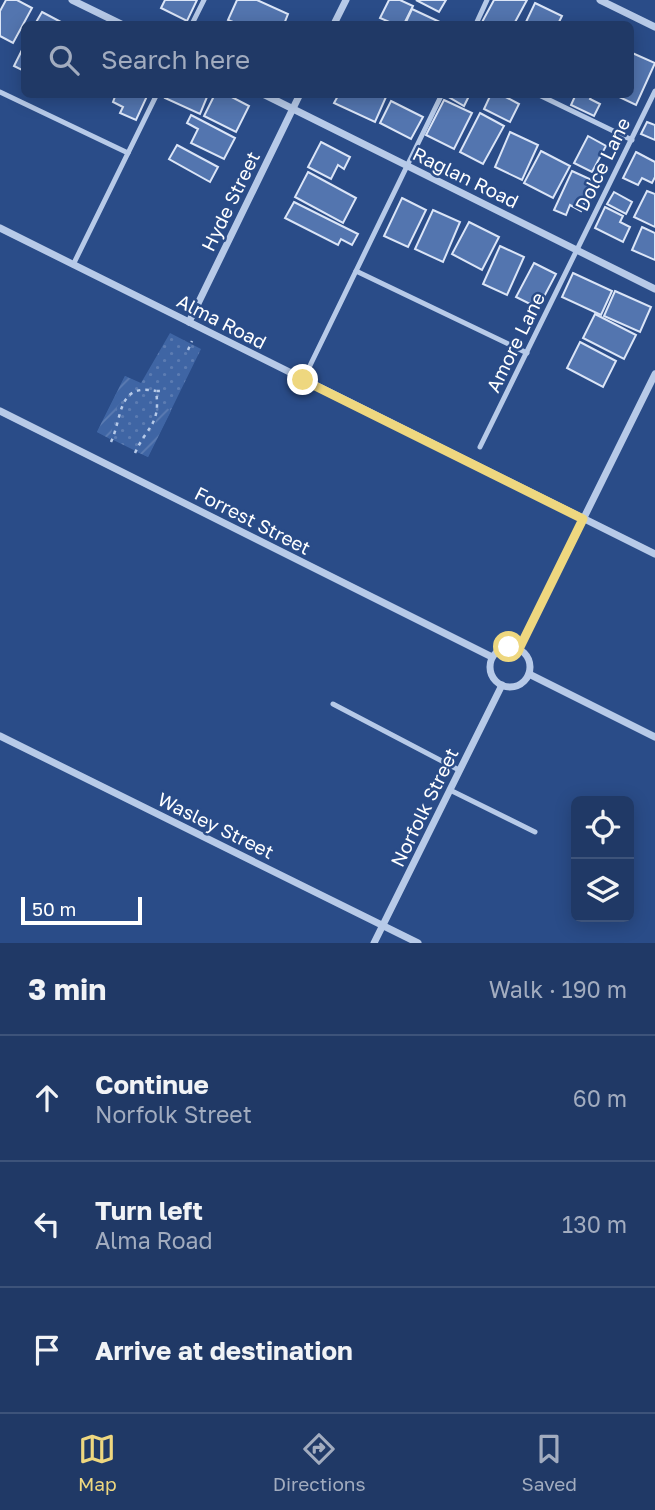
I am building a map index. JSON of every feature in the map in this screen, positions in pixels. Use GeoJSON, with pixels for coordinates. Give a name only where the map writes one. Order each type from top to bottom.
{"type":"FeatureCollection","features":[{"type":"Feature","properties":{"kind":"street"},"geometry":{"type":"LineString","coordinates":[[72,0],[115,21]]}},
{"type":"Feature","properties":{"kind":"street"},"geometry":{"type":"LineString","coordinates":[[336,21],[346,0]]}},
{"type":"Feature","properties":{"kind":"street"},"geometry":{"type":"LineString","coordinates":[[600,0],[655,27]]}},
{"type":"Feature","properties":{"kind":"street","name":"Raglan Road"},"geometry":{"type":"LineString","coordinates":[[271,98],[655,289]]}},
{"type":"Feature","properties":{"kind":"street","name":"Hyde Street"},"geometry":{"type":"LineString","coordinates":[[189,322],[298,98]]}},
{"type":"Feature","properties":{"kind":"street","name":"Alma Road"},"geometry":{"type":"LineString","coordinates":[[0,228],[655,554]]}},
{"type":"Feature","properties":{"kind":"street"},"geometry":{"type":"LineString","coordinates":[[519,649],[655,374]]}},
{"type":"Feature","properties":{"kind":"street","name":"Forrest Street"},"geometry":{"type":"LineString","coordinates":[[0,411],[492,657]]}},
{"type":"Feature","properties":{"kind":"street"},"geometry":{"type":"LineString","coordinates":[[499,649],[519,649],[527,655],[529,674],[522,683],[513,687],[502,685],[491,673],[492,657],[499,649]]}},
{"type":"Feature","properties":{"kind":"street"},"geometry":{"type":"LineString","coordinates":[[529,674],[655,737]]}},
{"type":"Feature","properties":{"kind":"street","name":"Norfolk Street"},"geometry":{"type":"LineString","coordinates":[[374,943],[502,685]]}},
{"type":"Feature","properties":{"kind":"street","name":"Wasley Street"},"geometry":{"type":"LineString","coordinates":[[0,736],[418,943]]}},
{"type":"Feature","properties":{"kind":"lane"},"geometry":{"type":"LineString","coordinates":[[194,21],[204,0]]}},
{"type":"Feature","properties":{"kind":"lane"},"geometry":{"type":"LineString","coordinates":[[476,21],[487,0]]}},
{"type":"Feature","properties":{"kind":"lane","name":"Dolce Lane"},"geometry":{"type":"LineString","coordinates":[[578,250],[655,91]]}},
{"type":"Feature","properties":{"kind":"lane"},"geometry":{"type":"LineString","coordinates":[[0,92],[128,153]]}},
{"type":"Feature","properties":{"kind":"lane"},"geometry":{"type":"LineString","coordinates":[[73,265],[155,98]]}},
{"type":"Feature","properties":{"kind":"lane"},"geometry":{"type":"LineString","coordinates":[[303,380],[440,98]]}},
{"type":"Feature","properties":{"kind":"lane"},"geometry":{"type":"LineString","coordinates":[[545,98],[632,140]]}},
{"type":"Feature","properties":{"kind":"lane","name":"Amore Lane"},"geometry":{"type":"LineString","coordinates":[[480,447],[578,250]]}},
{"type":"Feature","properties":{"kind":"lane"},"geometry":{"type":"LineString","coordinates":[[356,271],[527,353]]}},
{"type":"Feature","properties":{"kind":"lane"},"geometry":{"type":"LineString","coordinates":[[333,704],[459,770]]}},
{"type":"Feature","properties":{"kind":"lane"},"geometry":{"type":"LineString","coordinates":[[450,790],[535,832]]}},
{"type":"Feature","properties":{"kind":"path"},"geometry":{"type":"LineString","coordinates":[[188,350],[192,341]]}},
{"type":"Feature","properties":{"kind":"path"},"geometry":{"type":"LineString","coordinates":[[111,442],[125,398],[132,391],[142,388],[158,391],[156,420],[135,453]]}},
{"type":"Feature","properties":{"kind":"shaded area"},"geometry":{"type":"Polygon","coordinates":[[[170,333],[201,349],[148,457],[97,432],[125,376],[141,383],[170,333]]]}},
{"type":"Feature","properties":{"kind":"shaded area"},"geometry":{"type":"Polygon","coordinates":[[[125,376],[135,381],[117,407],[110,439],[97,432],[125,376]]]}},
{"type":"Feature","properties":{"kind":"shaded area"},"geometry":{"type":"Polygon","coordinates":[[[160,403],[171,411],[148,457],[137,452],[140,446],[144,446],[143,441],[155,425],[160,403]]]}},
{"type":"Feature","properties":{"kind":"building"},"geometry":{"type":"Polygon","coordinates":[[[6,0],[17,0],[32,8],[25,21],[21,21],[21,28],[13,43],[0,36],[0,11],[6,0]]]}},
{"type":"Feature","properties":{"kind":"building"},"geometry":{"type":"Polygon","coordinates":[[[165,0],[197,0],[187,21],[161,8],[165,0]]]}},
{"type":"Feature","properties":{"kind":"building"},"geometry":{"type":"Polygon","coordinates":[[[237,0],[257,0],[288,14],[285,21],[228,20],[237,0]]]}},
{"type":"Feature","properties":{"kind":"building"},"geometry":{"type":"Polygon","coordinates":[[[389,0],[400,0],[413,6],[406,21],[387,21],[380,18],[389,0]]]}},
{"type":"Feature","properties":{"kind":"building"},"geometry":{"type":"Polygon","coordinates":[[[416,0],[446,0],[439,12],[416,0]]]}},
{"type":"Feature","properties":{"kind":"building"},"geometry":{"type":"Polygon","coordinates":[[[494,0],[527,0],[516,21],[483,21],[494,0]]]}},
{"type":"Feature","properties":{"kind":"building"},"geometry":{"type":"Polygon","coordinates":[[[535,3],[562,16],[560,21],[526,21],[535,3]]]}},
{"type":"Feature","properties":{"kind":"building"},"geometry":{"type":"Polygon","coordinates":[[[412,9],[438,21],[406,21],[412,9]]]}},
{"type":"Feature","properties":{"kind":"building"},"geometry":{"type":"Polygon","coordinates":[[[42,12],[59,21],[37,21],[42,12]]]}},
{"type":"Feature","properties":{"kind":"building"},"geometry":{"type":"Polygon","coordinates":[[[21,52],[21,70],[14,66],[21,52]]]}},
{"type":"Feature","properties":{"kind":"building"},"geometry":{"type":"Polygon","coordinates":[[[634,54],[655,63],[636,105],[621,98],[634,98],[634,54]]]}},
{"type":"Feature","properties":{"kind":"building"},"geometry":{"type":"Polygon","coordinates":[[[114,98],[146,98],[136,120],[120,113],[123,107],[113,102],[114,98]]]}},
{"type":"Feature","properties":{"kind":"building"},"geometry":{"type":"Polygon","coordinates":[[[165,98],[207,98],[200,114],[165,98]]]}},
{"type":"Feature","properties":{"kind":"building"},"geometry":{"type":"Polygon","coordinates":[[[213,98],[234,98],[249,106],[236,132],[204,116],[213,98]]]}},
{"type":"Feature","properties":{"kind":"building"},"geometry":{"type":"Polygon","coordinates":[[[337,98],[386,98],[375,122],[334,103],[337,98]]]}},
{"type":"Feature","properties":{"kind":"building"},"geometry":{"type":"Polygon","coordinates":[[[450,98],[468,98],[464,106],[450,98]]]}},
{"type":"Feature","properties":{"kind":"building"},"geometry":{"type":"Polygon","coordinates":[[[489,98],[508,98],[519,104],[510,122],[484,109],[489,98]]]}},
{"type":"Feature","properties":{"kind":"building"},"geometry":{"type":"Polygon","coordinates":[[[574,98],[590,98],[600,104],[594,116],[571,105],[574,98]]]}},
{"type":"Feature","properties":{"kind":"building"},"geometry":{"type":"Polygon","coordinates":[[[444,100],[472,113],[454,149],[426,135],[444,100]]]}},
{"type":"Feature","properties":{"kind":"building"},"geometry":{"type":"Polygon","coordinates":[[[391,101],[423,117],[411,139],[380,123],[391,101]]]}},
{"type":"Feature","properties":{"kind":"building"},"geometry":{"type":"Polygon","coordinates":[[[480,113],[504,126],[483,164],[460,152],[480,113]]]}},
{"type":"Feature","properties":{"kind":"building"},"geometry":{"type":"Polygon","coordinates":[[[191,115],[235,138],[224,159],[191,143],[198,129],[187,123],[191,115]]]}},
{"type":"Feature","properties":{"kind":"building"},"geometry":{"type":"Polygon","coordinates":[[[647,122],[655,125],[655,140],[641,134],[647,122]]]}},
{"type":"Feature","properties":{"kind":"building"},"geometry":{"type":"Polygon","coordinates":[[[510,132],[538,145],[522,180],[495,167],[510,132]]]}},
{"type":"Feature","properties":{"kind":"building"},"geometry":{"type":"Polygon","coordinates":[[[588,136],[606,146],[592,172],[574,163],[588,136]]]}},
{"type":"Feature","properties":{"kind":"building"},"geometry":{"type":"Polygon","coordinates":[[[321,142],[350,157],[344,169],[338,165],[331,179],[308,167],[321,142]]]}},
{"type":"Feature","properties":{"kind":"building"},"geometry":{"type":"Polygon","coordinates":[[[177,145],[218,167],[210,182],[169,159],[177,145]]]}},
{"type":"Feature","properties":{"kind":"building"},"geometry":{"type":"Polygon","coordinates":[[[541,151],[570,166],[553,198],[524,183],[541,151]]]}},
{"type":"Feature","properties":{"kind":"building"},"geometry":{"type":"Polygon","coordinates":[[[636,152],[655,162],[655,177],[652,183],[642,178],[638,185],[623,178],[636,152]]]}},
{"type":"Feature","properties":{"kind":"building"},"geometry":{"type":"Polygon","coordinates":[[[572,171],[594,181],[581,211],[570,205],[566,215],[554,210],[572,171]]]}},
{"type":"Feature","properties":{"kind":"building"},"geometry":{"type":"Polygon","coordinates":[[[308,172],[356,198],[343,223],[295,197],[308,172]]]}},
{"type":"Feature","properties":{"kind":"building"},"geometry":{"type":"Polygon","coordinates":[[[647,191],[655,194],[655,227],[634,217],[647,191]]]}},
{"type":"Feature","properties":{"kind":"building"},"geometry":{"type":"Polygon","coordinates":[[[614,192],[632,202],[626,214],[607,204],[614,192]]]}},
{"type":"Feature","properties":{"kind":"building"},"geometry":{"type":"Polygon","coordinates":[[[402,198],[426,210],[408,247],[384,236],[402,198]]]}},
{"type":"Feature","properties":{"kind":"building"},"geometry":{"type":"Polygon","coordinates":[[[294,202],[358,234],[352,245],[341,239],[338,245],[285,218],[294,202]]]}},
{"type":"Feature","properties":{"kind":"building"},"geometry":{"type":"Polygon","coordinates":[[[605,207],[623,216],[620,222],[630,227],[623,242],[595,228],[605,207]]]}},
{"type":"Feature","properties":{"kind":"building"},"geometry":{"type":"Polygon","coordinates":[[[433,210],[460,222],[443,262],[415,249],[433,210]]]}},
{"type":"Feature","properties":{"kind":"building"},"geometry":{"type":"Polygon","coordinates":[[[469,222],[499,237],[482,270],[452,254],[469,222]]]}},
{"type":"Feature","properties":{"kind":"building"},"geometry":{"type":"Polygon","coordinates":[[[642,227],[655,233],[655,260],[632,250],[642,227]]]}},
{"type":"Feature","properties":{"kind":"building"},"geometry":{"type":"Polygon","coordinates":[[[500,246],[524,257],[507,295],[483,284],[500,246]]]}},
{"type":"Feature","properties":{"kind":"building"},"geometry":{"type":"Polygon","coordinates":[[[534,263],[556,274],[538,308],[516,297],[534,263]]]}},
{"type":"Feature","properties":{"kind":"building"},"geometry":{"type":"Polygon","coordinates":[[[573,273],[612,291],[601,315],[562,297],[573,273]]]}},
{"type":"Feature","properties":{"kind":"building"},"geometry":{"type":"Polygon","coordinates":[[[615,291],[651,307],[640,332],[604,316],[615,291]]]}},
{"type":"Feature","properties":{"kind":"building"},"geometry":{"type":"Polygon","coordinates":[[[595,314],[636,335],[624,359],[583,338],[595,314]]]}},
{"type":"Feature","properties":{"kind":"building"},"geometry":{"type":"Polygon","coordinates":[[[580,342],[616,361],[603,387],[567,368],[580,342]]]}},
{"type":"Feature","properties":{"kind":"route"},"geometry":{"type":"LineString","coordinates":[[303,380],[583,519],[519,649],[509,647]]}}]}
